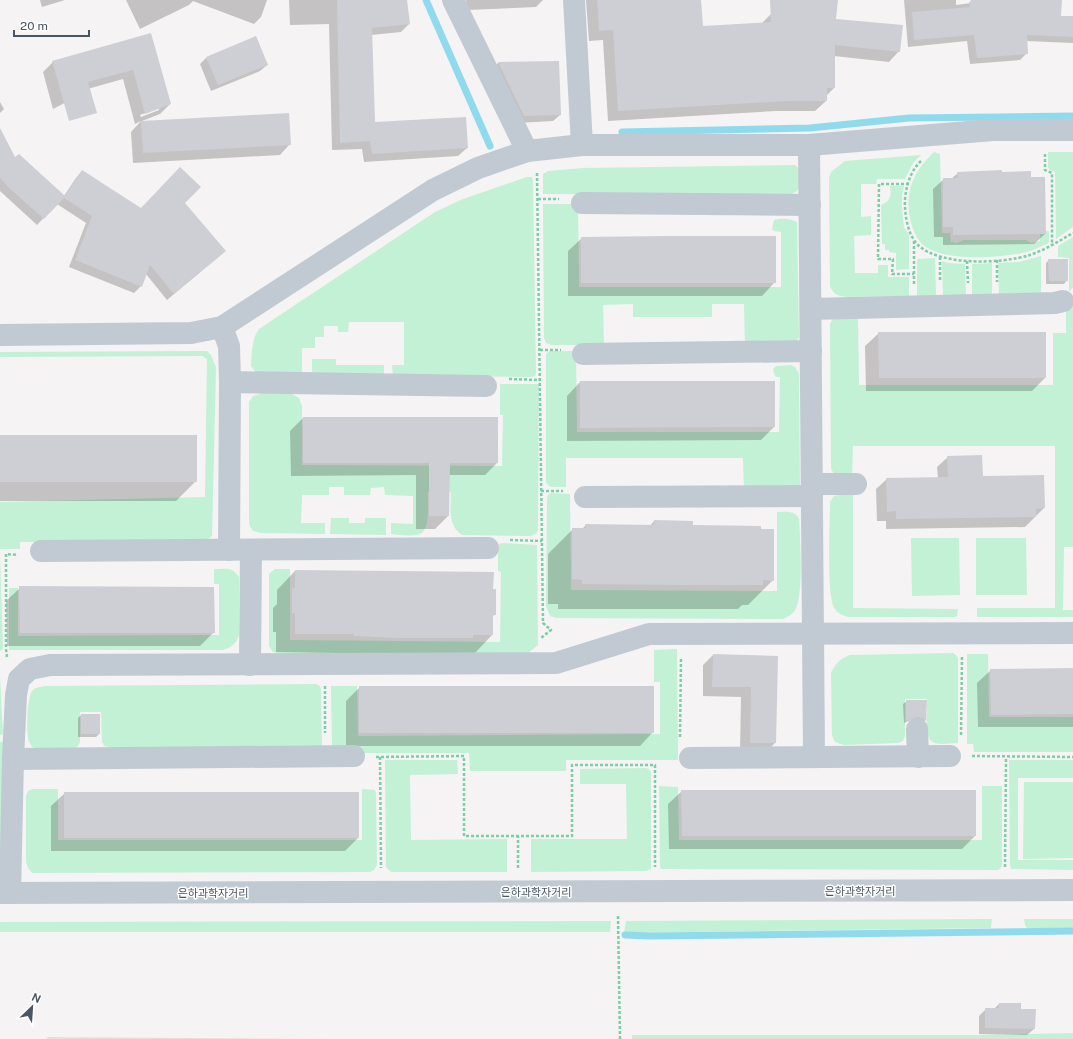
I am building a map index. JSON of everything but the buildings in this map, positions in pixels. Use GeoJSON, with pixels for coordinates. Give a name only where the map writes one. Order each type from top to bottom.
{"type":"FeatureCollection","features":[{"type":"Feature","properties":{"kind":"street"},"geometry":{"type":"LineString","coordinates":[[454,0],[532,160]]}},
{"type":"Feature","properties":{"kind":"street"},"geometry":{"type":"LineString","coordinates":[[574,0],[582,145]]}},
{"type":"Feature","properties":{"kind":"street"},"geometry":{"type":"LineString","coordinates":[[0,335],[191,333],[222,327],[432,190],[478,168],[532,160],[582,145],[809,145],[992,130],[1073,130]]}},
{"type":"Feature","properties":{"kind":"street"},"geometry":{"type":"LineString","coordinates":[[809,145],[814,757]]}},
{"type":"Feature","properties":{"kind":"street"},"geometry":{"type":"LineString","coordinates":[[582,203],[810,205]]}},
{"type":"Feature","properties":{"kind":"street"},"geometry":{"type":"LineString","coordinates":[[811,309],[1055,303],[1063,301]]}},
{"type":"Feature","properties":{"kind":"street"},"geometry":{"type":"LineString","coordinates":[[222,327],[229,346],[229,550]]}},
{"type":"Feature","properties":{"kind":"street"},"geometry":{"type":"LineString","coordinates":[[583,354],[811,351]]}},
{"type":"Feature","properties":{"kind":"street"},"geometry":{"type":"LineString","coordinates":[[230,382],[486,386]]}},
{"type":"Feature","properties":{"kind":"street"},"geometry":{"type":"LineString","coordinates":[[585,498],[812,490],[856,484]]}},
{"type":"Feature","properties":{"kind":"street"},"geometry":{"type":"LineString","coordinates":[[40,551],[488,548]]}},
{"type":"Feature","properties":{"kind":"street"},"geometry":{"type":"LineString","coordinates":[[250,665],[251,550]]}},
{"type":"Feature","properties":{"kind":"street"},"geometry":{"type":"LineString","coordinates":[[5,893],[16,695],[19,679],[30,669],[50,665],[556,662],[649,634],[1073,633]]}},
{"type":"Feature","properties":{"kind":"street"},"geometry":{"type":"LineString","coordinates":[[917,729],[918,756]]}},
{"type":"Feature","properties":{"kind":"street"},"geometry":{"type":"LineString","coordinates":[[13,759],[354,756]]}},
{"type":"Feature","properties":{"kind":"street"},"geometry":{"type":"LineString","coordinates":[[690,758],[955,756]]}},
{"type":"Feature","properties":{"kind":"street","name":"은하과학자거리"},"geometry":{"type":"LineString","coordinates":[[5,893],[1073,890]]}},
{"type":"Feature","properties":{"kind":"path"},"geometry":{"type":"LineString","coordinates":[[1045,148],[1045,170],[1052,174],[1052,245]]}},
{"type":"Feature","properties":{"kind":"path"},"geometry":{"type":"LineString","coordinates":[[913,307],[914,240],[906,221],[905,204],[911,174],[919,162],[924,158]]}},
{"type":"Feature","properties":{"kind":"path"},"geometry":{"type":"LineString","coordinates":[[532,160],[540,380],[543,623],[551,630]]}},
{"type":"Feature","properties":{"kind":"path"},"geometry":{"type":"LineString","coordinates":[[909,184],[879,184],[878,259],[893,259],[892,274],[914,274]]}},
{"type":"Feature","properties":{"kind":"path"},"geometry":{"type":"LineString","coordinates":[[914,240],[927,252],[944,258],[967,261],[999,260],[1028,255],[1052,245],[1073,233]]}},
{"type":"Feature","properties":{"kind":"path"},"geometry":{"type":"LineString","coordinates":[[486,386],[501,379],[540,380]]}},
{"type":"Feature","properties":{"kind":"path"},"geometry":{"type":"LineString","coordinates":[[488,548],[500,540],[542,541]]}},
{"type":"Feature","properties":{"kind":"path"},"geometry":{"type":"LineString","coordinates":[[7,657],[6,554],[21,555],[40,551]]}},
{"type":"Feature","properties":{"kind":"path"},"geometry":{"type":"LineString","coordinates":[[962,650],[955,756],[1073,757]]}},
{"type":"Feature","properties":{"kind":"path"},"geometry":{"type":"LineString","coordinates":[[681,651],[680,757],[690,758]]}},
{"type":"Feature","properties":{"kind":"path"},"geometry":{"type":"LineString","coordinates":[[325,680],[325,756]]}},
{"type":"Feature","properties":{"kind":"path"},"geometry":{"type":"LineString","coordinates":[[354,756],[464,756],[464,836],[572,836],[572,765],[655,765],[656,874]]}},
{"type":"Feature","properties":{"kind":"path"},"geometry":{"type":"LineString","coordinates":[[380,757],[381,875]]}},
{"type":"Feature","properties":{"kind":"path"},"geometry":{"type":"LineString","coordinates":[[1005,873],[1006,757]]}},
{"type":"Feature","properties":{"kind":"path"},"geometry":{"type":"LineString","coordinates":[[518,836],[518,875]]}},
{"type":"Feature","properties":{"kind":"path"},"geometry":{"type":"LineString","coordinates":[[617,892],[620,1039]]}},
{"type":"Feature","properties":{"kind":"green space"},"geometry":{"type":"Polygon","coordinates":[[[934,152],[940,154],[942,233],[950,233],[951,242],[957,243],[963,240],[1026,240],[1031,243],[1040,241],[1040,232],[1049,231],[1049,242],[1027,252],[987,257],[942,254],[921,243],[914,232],[910,220],[908,203],[909,194],[917,172],[934,152]]]}},
{"type":"Feature","properties":{"kind":"green space"},"geometry":{"type":"Polygon","coordinates":[[[1048,152],[1073,152],[1073,227],[1056,239],[1055,172],[1050,170],[1048,167],[1048,152]]]}},
{"type":"Feature","properties":{"kind":"green space"},"geometry":{"type":"Polygon","coordinates":[[[921,155],[913,163],[905,179],[877,179],[876,184],[861,184],[861,217],[871,216],[871,235],[854,236],[855,273],[878,273],[878,265],[888,265],[888,277],[909,277],[909,296],[846,297],[836,294],[830,286],[829,178],[831,172],[845,161],[921,155]]]}},
{"type":"Feature","properties":{"kind":"green space"},"geometry":{"type":"Polygon","coordinates":[[[795,165],[802,171],[801,183],[797,191],[789,195],[543,194],[543,174],[548,171],[583,168],[795,165]]]}},
{"type":"Feature","properties":{"kind":"green space"},"geometry":{"type":"Polygon","coordinates":[[[527,177],[532,177],[533,180],[535,376],[393,376],[392,365],[404,365],[404,322],[349,322],[348,332],[338,332],[338,326],[324,326],[324,337],[315,337],[315,348],[302,348],[302,374],[261,374],[255,371],[251,366],[253,342],[259,329],[435,212],[463,199],[527,177]]]}},
{"type":"Feature","properties":{"kind":"green space"},"geometry":{"type":"Polygon","coordinates":[[[890,186],[904,186],[902,208],[904,227],[909,235],[909,269],[896,270],[896,253],[885,250],[885,244],[882,244],[881,205],[890,198],[890,186]]]}},
{"type":"Feature","properties":{"kind":"green space"},"geometry":{"type":"Polygon","coordinates":[[[543,204],[578,204],[579,287],[781,287],[781,232],[774,231],[772,229],[774,220],[786,219],[797,222],[799,337],[796,342],[745,344],[744,304],[712,304],[712,317],[633,317],[633,304],[603,305],[604,345],[551,345],[546,343],[544,338],[543,204]]]}},
{"type":"Feature","properties":{"kind":"green space"},"geometry":{"type":"Polygon","coordinates":[[[1073,237],[1073,287],[1069,292],[1069,258],[1058,257],[1058,246],[1073,237]]]}},
{"type":"Feature","properties":{"kind":"green space"},"geometry":{"type":"Polygon","coordinates":[[[1041,256],[1041,295],[999,295],[998,263],[1019,262],[1041,256]]]}},
{"type":"Feature","properties":{"kind":"green space"},"geometry":{"type":"Polygon","coordinates":[[[935,258],[936,296],[917,296],[917,259],[935,258]]]}},
{"type":"Feature","properties":{"kind":"green space"},"geometry":{"type":"Polygon","coordinates":[[[942,261],[965,264],[966,296],[943,296],[942,261]]]}},
{"type":"Feature","properties":{"kind":"green space"},"geometry":{"type":"Polygon","coordinates":[[[992,263],[992,295],[972,296],[972,264],[992,263]]]}},
{"type":"Feature","properties":{"kind":"green space"},"geometry":{"type":"Polygon","coordinates":[[[1073,295],[1073,547],[1064,547],[1063,610],[1073,610],[1073,617],[977,617],[977,608],[1055,608],[1055,446],[853,446],[852,478],[834,475],[831,468],[830,324],[833,318],[858,315],[859,385],[1053,385],[1053,333],[1066,333],[1066,302],[1073,295]]]}},
{"type":"Feature","properties":{"kind":"green space"},"geometry":{"type":"Polygon","coordinates":[[[207,351],[211,355],[216,367],[212,536],[210,538],[200,542],[20,542],[20,549],[0,549],[0,502],[205,497],[207,359],[202,356],[0,357],[0,352],[207,351]]]}},
{"type":"Feature","properties":{"kind":"green space"},"geometry":{"type":"Polygon","coordinates":[[[550,351],[576,351],[577,432],[779,432],[780,377],[776,377],[773,369],[776,366],[791,365],[795,367],[799,374],[800,490],[744,490],[743,458],[566,458],[566,487],[551,487],[546,482],[546,355],[550,351]]]}},
{"type":"Feature","properties":{"kind":"green space"},"geometry":{"type":"Polygon","coordinates":[[[312,359],[336,359],[336,365],[384,365],[384,375],[312,374],[312,359]]]}},
{"type":"Feature","properties":{"kind":"green space"},"geometry":{"type":"Polygon","coordinates":[[[500,384],[539,384],[537,533],[531,536],[462,535],[457,531],[452,521],[451,492],[428,492],[427,523],[422,533],[417,535],[391,534],[391,523],[413,524],[413,496],[385,495],[384,487],[371,488],[370,495],[344,495],[344,487],[329,487],[329,495],[302,495],[301,523],[325,523],[325,534],[261,533],[253,531],[249,524],[249,402],[253,396],[263,393],[290,393],[299,398],[302,406],[302,465],[502,466],[503,415],[500,415],[500,384]]]}},
{"type":"Feature","properties":{"kind":"green space"},"geometry":{"type":"Polygon","coordinates":[[[551,493],[570,494],[571,590],[777,591],[777,512],[793,513],[799,519],[801,552],[800,592],[795,610],[783,619],[557,618],[550,616],[546,606],[547,498],[551,493]]]}},
{"type":"Feature","properties":{"kind":"green space"},"geometry":{"type":"Polygon","coordinates":[[[853,494],[853,608],[958,609],[957,616],[848,617],[836,611],[832,602],[829,575],[830,502],[834,496],[853,494]]]}},
{"type":"Feature","properties":{"kind":"green space"},"geometry":{"type":"Polygon","coordinates":[[[331,518],[349,518],[349,523],[365,523],[365,518],[386,518],[386,535],[330,534],[331,518]]]}},
{"type":"Feature","properties":{"kind":"green space"},"geometry":{"type":"Polygon","coordinates":[[[911,538],[959,538],[960,595],[912,596],[911,538]]]}},
{"type":"Feature","properties":{"kind":"green space"},"geometry":{"type":"Polygon","coordinates":[[[976,538],[1026,538],[1027,595],[976,595],[976,538]]]}},
{"type":"Feature","properties":{"kind":"green space"},"geometry":{"type":"Polygon","coordinates":[[[499,544],[537,545],[538,645],[528,653],[281,654],[273,652],[269,646],[269,574],[275,569],[290,569],[290,640],[500,642],[501,572],[498,571],[498,547],[499,544]]]}},
{"type":"Feature","properties":{"kind":"green space"},"geometry":{"type":"Polygon","coordinates":[[[0,556],[3,649],[0,651],[0,556]]]}},
{"type":"Feature","properties":{"kind":"green space"},"geometry":{"type":"Polygon","coordinates":[[[214,569],[231,570],[234,571],[239,577],[239,635],[235,643],[226,649],[9,650],[9,588],[18,588],[18,636],[219,635],[219,584],[214,584],[214,569]]]}},
{"type":"Feature","properties":{"kind":"green space"},"geometry":{"type":"Polygon","coordinates":[[[677,649],[678,760],[566,760],[566,771],[470,771],[469,753],[356,753],[332,746],[331,686],[357,686],[358,736],[660,734],[660,682],[654,682],[654,650],[677,649]]]}},
{"type":"Feature","properties":{"kind":"green space"},"geometry":{"type":"Polygon","coordinates":[[[953,653],[958,658],[958,743],[941,744],[931,741],[928,736],[926,724],[927,699],[905,699],[905,736],[903,741],[898,743],[844,745],[835,742],[832,735],[831,673],[841,660],[850,655],[953,653]]]}},
{"type":"Feature","properties":{"kind":"green space"},"geometry":{"type":"Polygon","coordinates":[[[967,654],[988,654],[989,717],[1073,717],[1073,752],[974,752],[973,744],[967,744],[967,654]]]}},
{"type":"Feature","properties":{"kind":"green space"},"geometry":{"type":"Polygon","coordinates":[[[0,677],[3,734],[0,735],[0,677]]]}},
{"type":"Feature","properties":{"kind":"green space"},"geometry":{"type":"Polygon","coordinates":[[[316,684],[320,686],[321,689],[322,748],[109,747],[104,746],[102,741],[101,712],[80,712],[80,742],[78,746],[73,749],[41,750],[32,747],[28,738],[30,695],[33,690],[40,687],[316,684]]]}},
{"type":"Feature","properties":{"kind":"green space"},"geometry":{"type":"Polygon","coordinates":[[[6,741],[0,865],[0,742],[6,741]]]}},
{"type":"Feature","properties":{"kind":"green space"},"geometry":{"type":"Polygon","coordinates":[[[385,760],[457,760],[458,774],[410,775],[411,840],[507,839],[507,872],[391,872],[386,867],[385,760]]]}},
{"type":"Feature","properties":{"kind":"green space"},"geometry":{"type":"Polygon","coordinates":[[[1009,760],[1073,760],[1073,778],[1018,778],[1018,860],[1073,860],[1073,870],[1011,869],[1009,760]]]}},
{"type":"Feature","properties":{"kind":"green space"},"geometry":{"type":"Polygon","coordinates":[[[646,768],[651,772],[651,869],[646,871],[531,872],[531,839],[627,839],[626,784],[580,784],[580,769],[646,768]]]}},
{"type":"Feature","properties":{"kind":"green space"},"geometry":{"type":"Polygon","coordinates":[[[1024,782],[1073,782],[1073,858],[1023,859],[1024,782]]]}},
{"type":"Feature","properties":{"kind":"green space"},"geometry":{"type":"Polygon","coordinates":[[[659,786],[678,787],[679,840],[982,840],[982,786],[1002,786],[1002,864],[1001,868],[998,870],[661,869],[659,786]]]}},
{"type":"Feature","properties":{"kind":"green space"},"geometry":{"type":"Polygon","coordinates":[[[33,789],[58,789],[58,840],[362,840],[362,789],[375,790],[377,865],[374,870],[370,872],[32,873],[26,862],[26,796],[28,791],[33,789]]]}},
{"type":"Feature","properties":{"kind":"green space"},"geometry":{"type":"Polygon","coordinates":[[[992,919],[991,928],[624,933],[626,921],[992,919]]]}},
{"type":"Feature","properties":{"kind":"green space"},"geometry":{"type":"Polygon","coordinates":[[[1024,919],[1073,919],[1073,929],[1027,928],[1024,919]]]}},
{"type":"Feature","properties":{"kind":"green space"},"geometry":{"type":"Polygon","coordinates":[[[611,921],[610,932],[0,932],[0,922],[611,921]]]}},
{"type":"Feature","properties":{"kind":"green space"},"geometry":{"type":"Polygon","coordinates":[[[1073,1033],[1073,1039],[632,1039],[632,1035],[979,1035],[1073,1033]]]}},
{"type":"Feature","properties":{"kind":"green space"},"geometry":{"type":"Polygon","coordinates":[[[48,1037],[332,1039],[46,1039],[48,1037]]]}},
{"type":"Feature","properties":{"kind":"waterway"},"geometry":{"type":"LineString","coordinates":[[426,0],[490,146]]}},
{"type":"Feature","properties":{"kind":"waterway"},"geometry":{"type":"LineString","coordinates":[[622,132],[810,128],[909,118],[1073,116]]}},
{"type":"Feature","properties":{"kind":"waterway"},"geometry":{"type":"LineString","coordinates":[[625,935],[651,936],[1073,931]]}}]}
